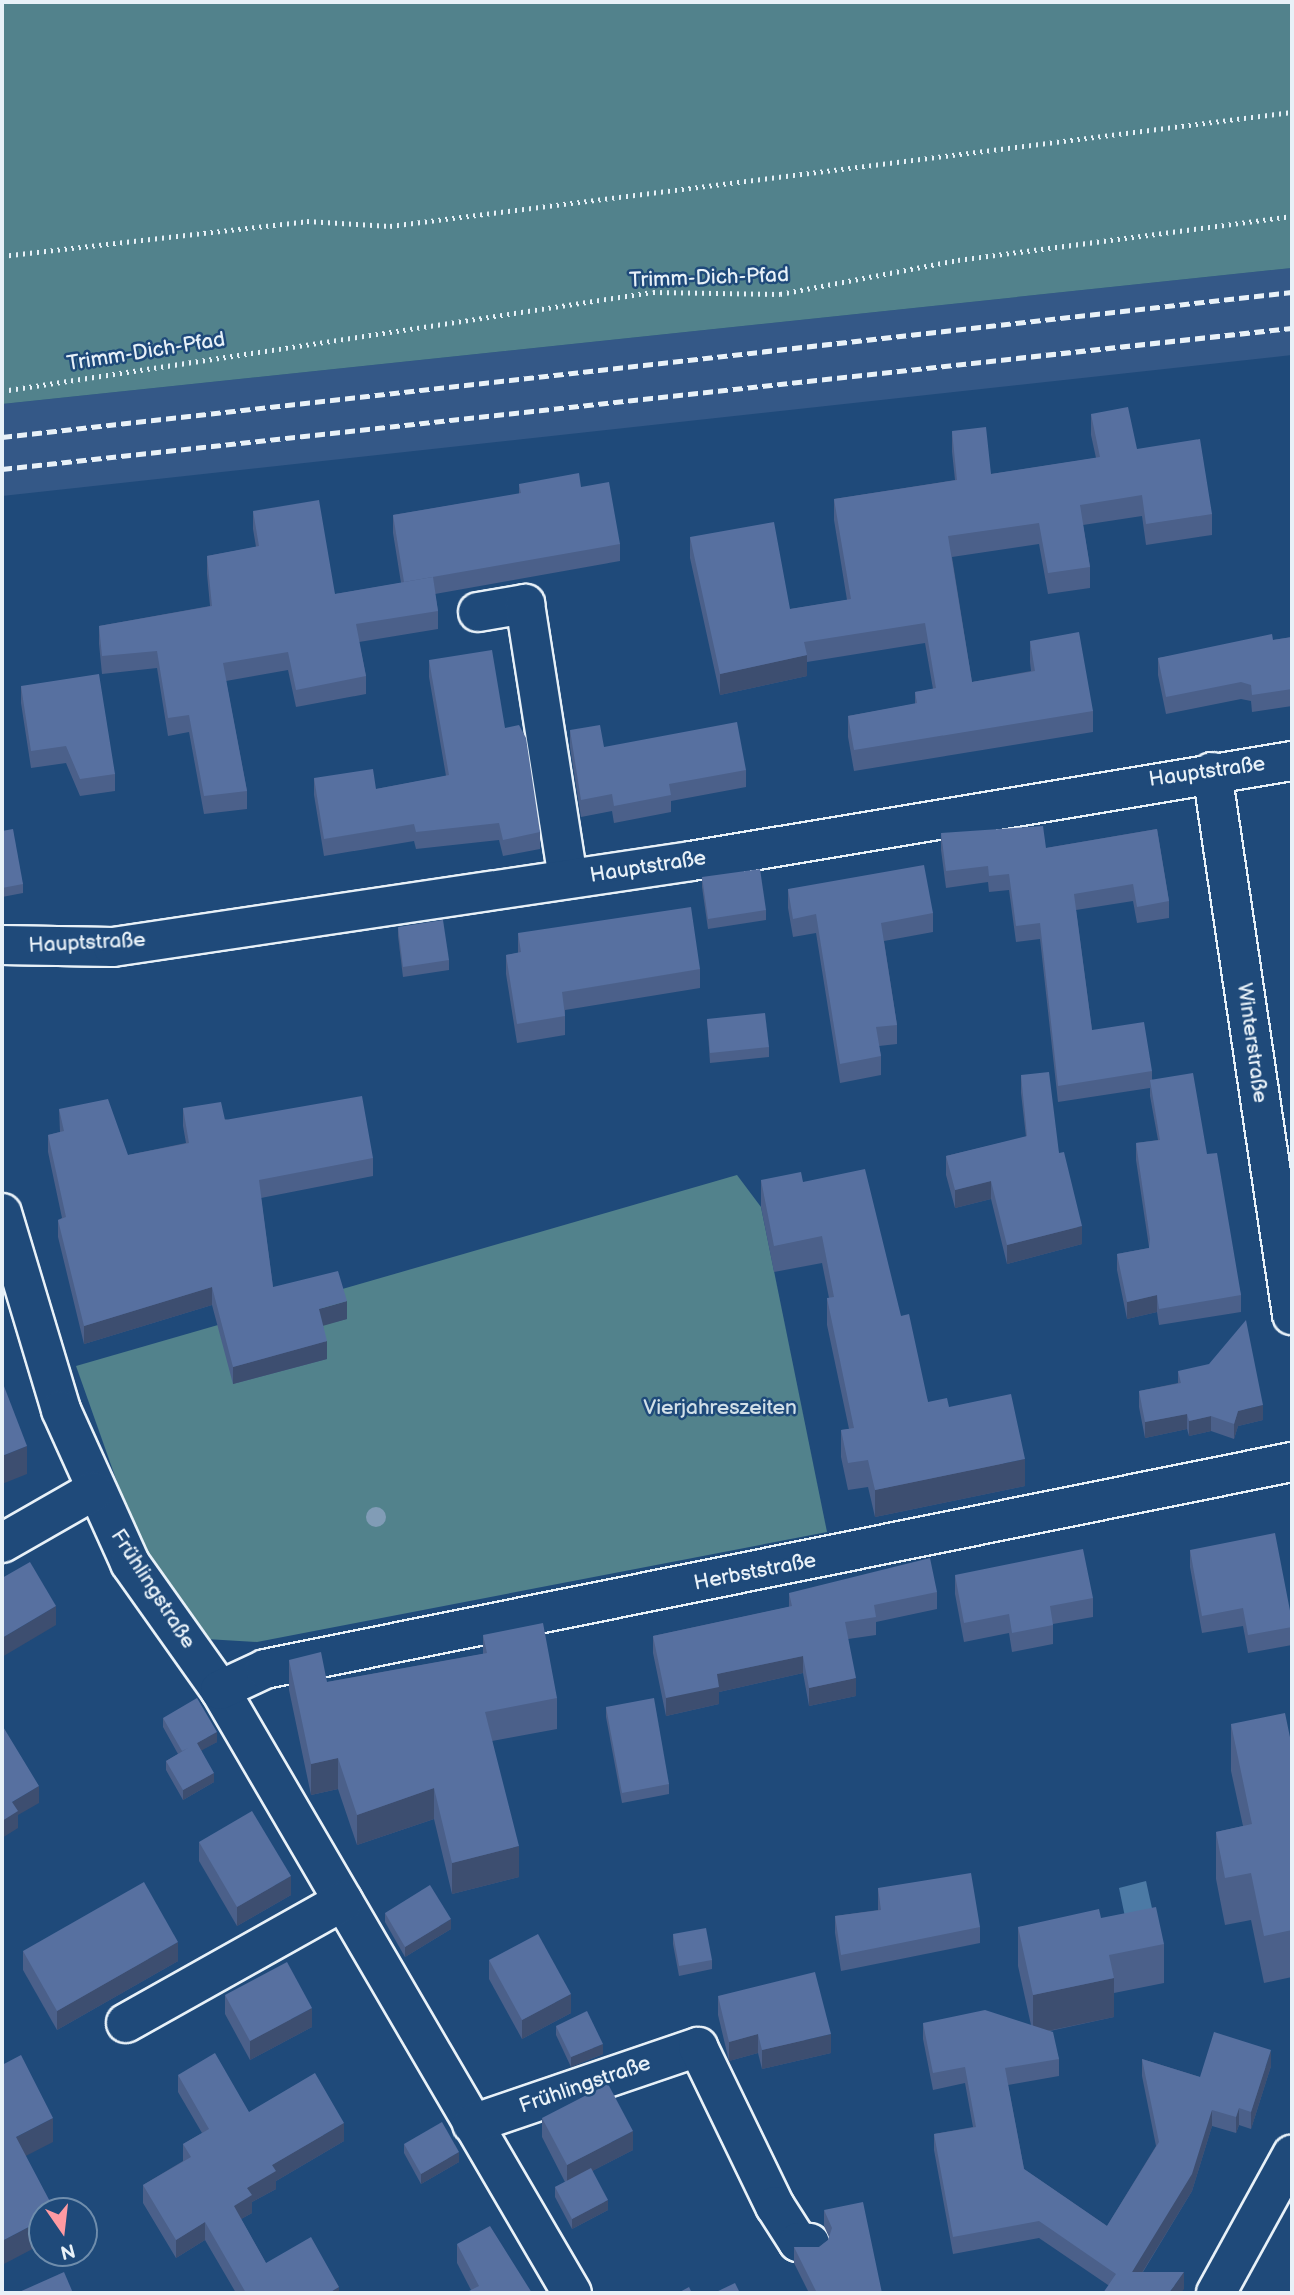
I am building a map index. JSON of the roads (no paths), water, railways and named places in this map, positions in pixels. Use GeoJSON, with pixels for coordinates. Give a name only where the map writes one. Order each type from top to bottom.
{"type":"FeatureCollection","features":[{"type":"Feature","properties":{"kind":"street"},"geometry":{"type":"LineString","coordinates":[[478,612],[525,604],[568,879]]}},
{"type":"Feature","properties":{"kind":"street","name":"Hauptstraße"},"geometry":{"type":"LineString","coordinates":[[2,945],[113,947],[568,879],[1292,761]]}},
{"type":"Feature","properties":{"kind":"street","name":"Winterstraße"},"geometry":{"type":"LineString","coordinates":[[1212,772],[1292,1315]]}},
{"type":"Feature","properties":{"kind":"street","name":"Frühlingstraße"},"geometry":{"type":"LineString","coordinates":[[2,1213],[9,1279],[93,1491],[130,1563],[220,1690],[572,2293]]}},
{"type":"Feature","properties":{"kind":"street","name":"Herbststraße"},"geometry":{"type":"LineString","coordinates":[[220,1690],[265,1669],[1292,1462]]}},
{"type":"Feature","properties":{"kind":"street"},"geometry":{"type":"LineString","coordinates":[[2,1543],[93,1491]]}},
{"type":"Feature","properties":{"kind":"street"},"geometry":{"type":"LineString","coordinates":[[125,2023],[343,1901]]}},
{"type":"Feature","properties":{"kind":"street","name":"Frühlingstraße"},"geometry":{"type":"LineString","coordinates":[[472,2124],[698,2047],[775,2206],[798,2242],[810,2243]]}},
{"type":"Feature","properties":{"kind":"street"},"geometry":{"type":"LineString","coordinates":[[1216,2293],[1292,2155]]}},
{"type":"Feature","properties":{"kind":"railway"},"geometry":{"type":"LineString","coordinates":[[2,437],[1292,292]]}},
{"type":"Feature","properties":{"kind":"railway"},"geometry":{"type":"LineString","coordinates":[[2,469],[1292,328]]}},
{"type":"Feature","properties":{"kind":"park label","name":"Vierjahreszeiten"},"geometry":{"type":"Point","coordinates":[720,1408]}}]}
